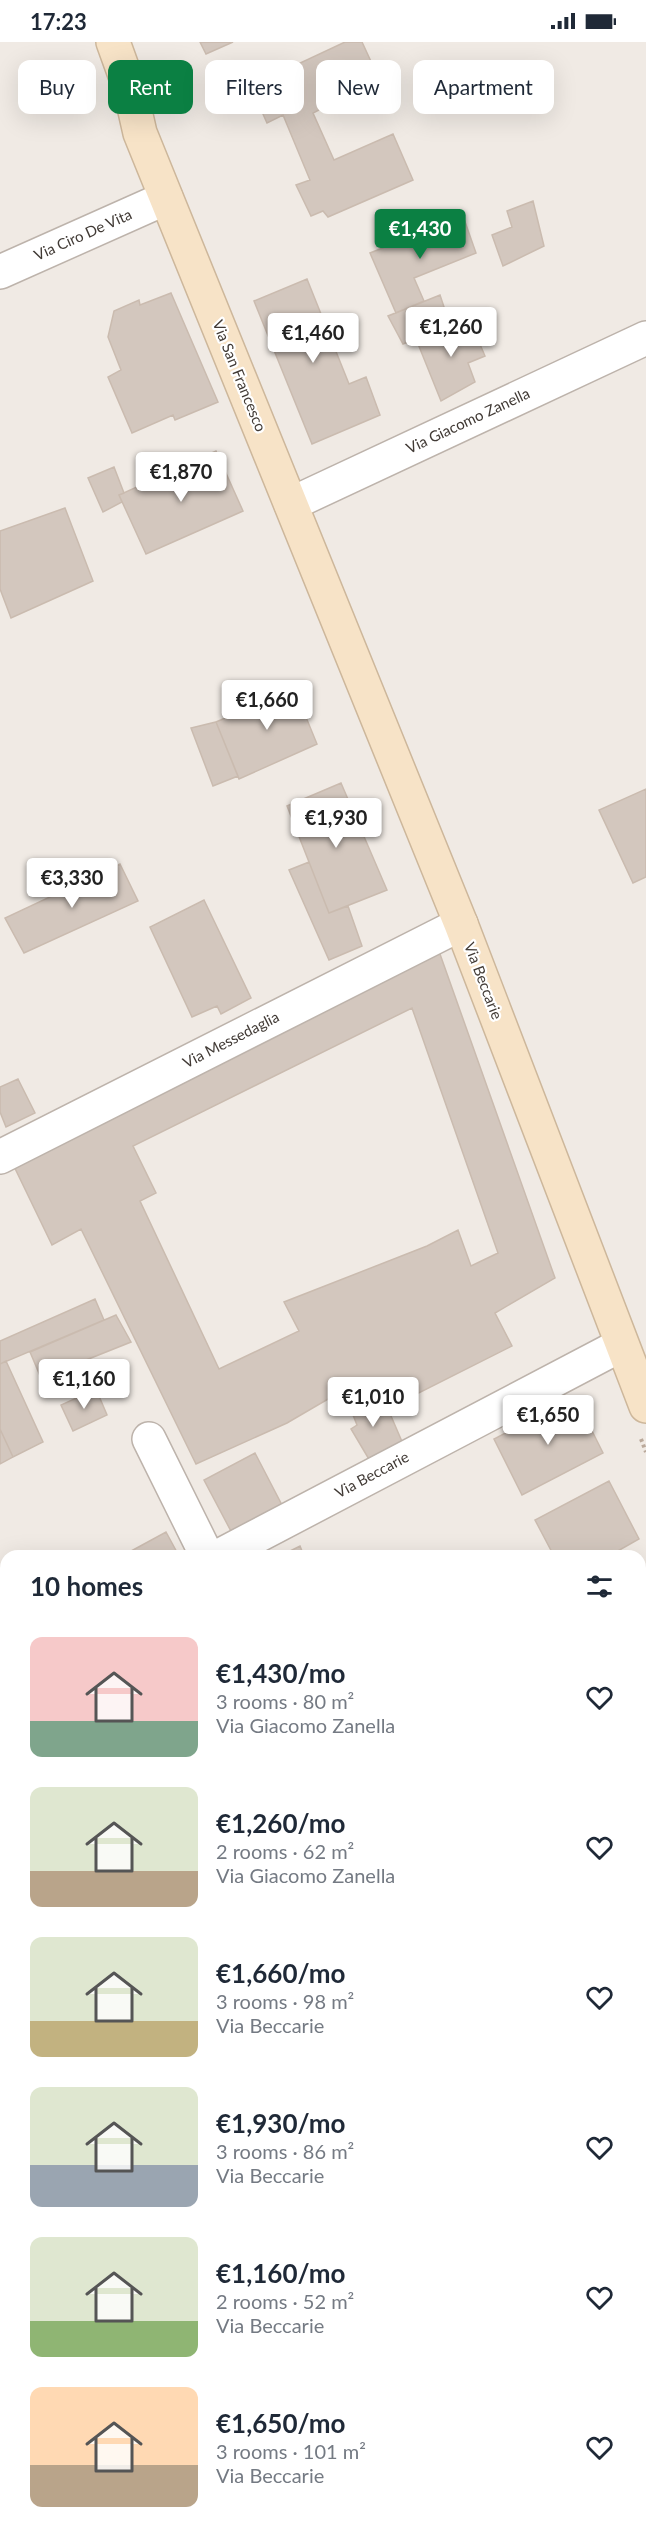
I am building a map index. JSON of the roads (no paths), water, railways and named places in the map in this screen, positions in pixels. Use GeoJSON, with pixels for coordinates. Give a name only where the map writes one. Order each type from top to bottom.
{"type":"FeatureCollection","features":[{"type":"Feature","properties":{"kind":"main road","name":"Via San Francesco"},"geometry":{"type":"LineString","coordinates":[[98,42],[119,97],[140,133],[338,619]]}},
{"type":"Feature","properties":{"kind":"main road","name":"Via San Francesco"},"geometry":{"type":"LineString","coordinates":[[113,42],[130,89],[140,133]]}},
{"type":"Feature","properties":{"kind":"main road","name":"Via Beccarie"},"geometry":{"type":"LineString","coordinates":[[338,619],[461,924],[621,1346],[646,1406]]}},
{"type":"Feature","properties":{"kind":"street","name":"Via Ciro De Vita"},"geometry":{"type":"LineString","coordinates":[[0,272],[166,198]]}},
{"type":"Feature","properties":{"kind":"street","name":"Via Giacomo Zanella"},"geometry":{"type":"LineString","coordinates":[[291,504],[646,338]]}},
{"type":"Feature","properties":{"kind":"street","name":"Via Messedaglia"},"geometry":{"type":"LineString","coordinates":[[0,1157],[461,924]]}},
{"type":"Feature","properties":{"kind":"street","name":"Via Beccarie"},"geometry":{"type":"LineString","coordinates":[[230,1550],[621,1346]]}},
{"type":"Feature","properties":{"kind":"street"},"geometry":{"type":"LineString","coordinates":[[149,1439],[204,1550]]}}]}
